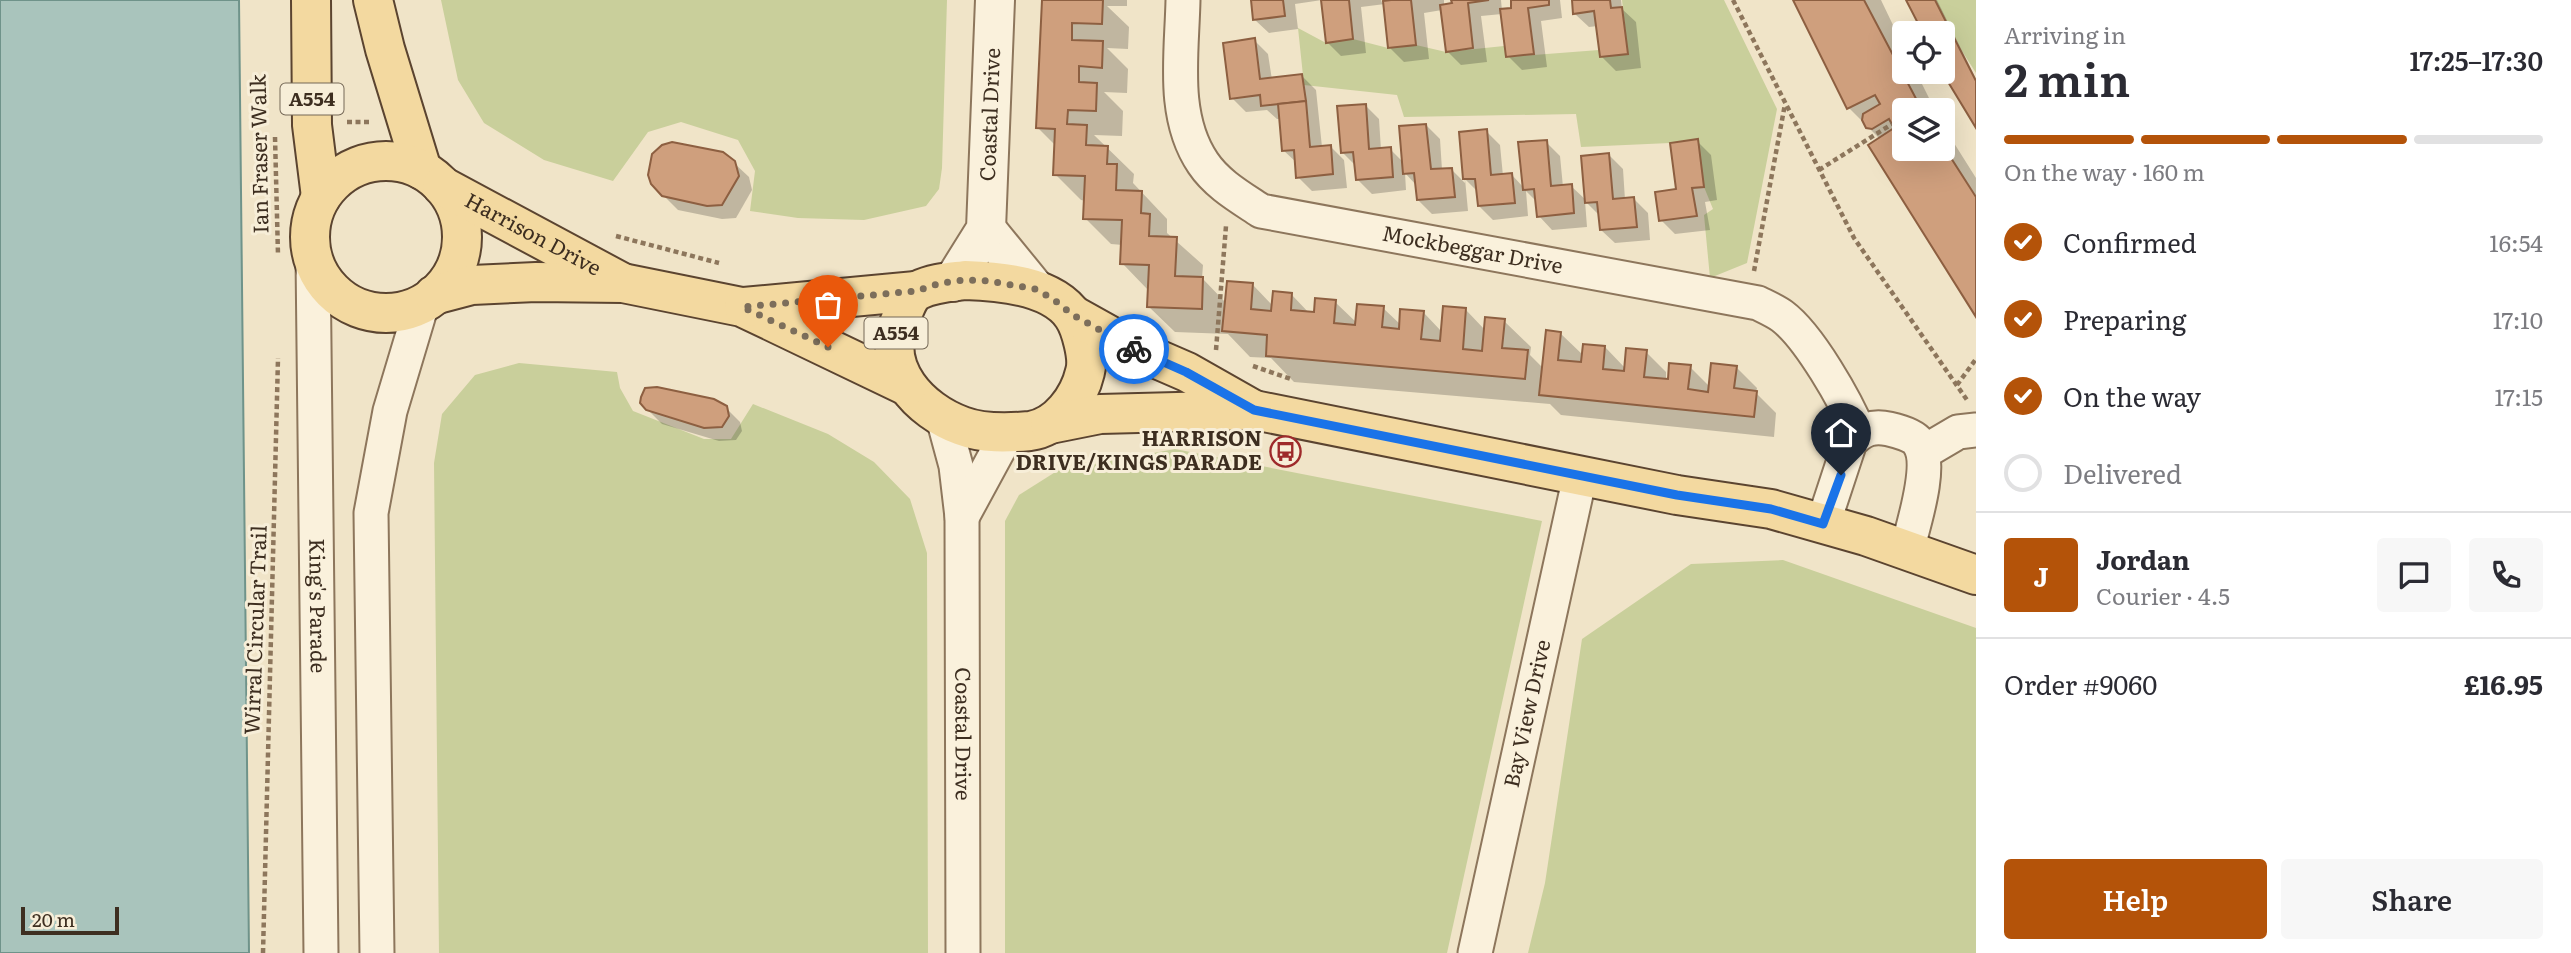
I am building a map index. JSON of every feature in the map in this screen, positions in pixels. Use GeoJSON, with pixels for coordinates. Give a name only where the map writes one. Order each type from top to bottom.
{"type":"FeatureCollection","features":[{"type":"Feature","properties":{"kind":"main road","name":"A554"},"geometry":{"type":"LineString","coordinates":[[311,0],[293,126],[321,197]]}},
{"type":"Feature","properties":{"kind":"main road"},"geometry":{"type":"LineString","coordinates":[[373,0],[405,116],[432,178],[456,206],[461,230],[460,254],[451,277],[428,299],[401,312],[379,313],[357,307],[337,295],[322,279],[296,262],[310,237],[312,217],[321,197],[336,180],[355,167],[378,161],[401,162],[432,178]]}},
{"type":"Feature","properties":{"kind":"main road","name":"Harrison Drive"},"geometry":{"type":"LineString","coordinates":[[432,178],[506,222],[561,247],[623,283]]}},
{"type":"Feature","properties":{"kind":"main road","name":"A554"},"geometry":{"type":"LineString","coordinates":[[1254,410],[1186,372],[1134,349],[1073,315],[1035,289],[989,281],[953,282],[916,291],[896,330],[896,368],[907,386],[925,406],[964,427],[1008,432],[1034,430],[1100,414],[1254,410],[1677,495],[1771,509],[1907,550],[1976,575]]}},
{"type":"Feature","properties":{"kind":"main road","name":"Harrison Drive"},"geometry":{"type":"LineString","coordinates":[[428,299],[472,285],[536,282],[623,283],[742,307],[907,386]]}},
{"type":"Feature","properties":{"kind":"main road","name":"Harrison Drive"},"geometry":{"type":"LineString","coordinates":[[742,307],[916,291]]}},
{"type":"Feature","properties":{"kind":"main road"},"geometry":{"type":"LineString","coordinates":[[1050,424],[1067,410],[1086,372],[1085,349],[1073,315]]}},
{"type":"Feature","properties":{"kind":"street","name":"Coastal Drive"},"geometry":{"type":"LineString","coordinates":[[953,282],[986,229],[995,0]]}},
{"type":"Feature","properties":{"kind":"street","name":"Mockbeggar Drive"},"geometry":{"type":"LineString","coordinates":[[1183,0],[1180,90],[1188,136],[1204,164],[1230,190],[1261,211],[1758,303],[1783,316],[1805,341],[1846,400],[1859,433]]}},
{"type":"Feature","properties":{"kind":"street"},"geometry":{"type":"LineString","coordinates":[[986,229],[1035,289]]}},
{"type":"Feature","properties":{"kind":"street","name":"King's Parade"},"geometry":{"type":"LineString","coordinates":[[296,262],[321,953]]}},
{"type":"Feature","properties":{"kind":"street"},"geometry":{"type":"LineString","coordinates":[[377,953],[372,513],[390,411],[428,299]]}},
{"type":"Feature","properties":{"kind":"street"},"geometry":{"type":"LineString","coordinates":[[1924,452],[1958,432],[1973,417]]}},
{"type":"Feature","properties":{"kind":"street","name":"Coastal Drive"},"geometry":{"type":"LineString","coordinates":[[943,418],[956,466],[962,517],[963,953]]}},
{"type":"Feature","properties":{"kind":"street"},"geometry":{"type":"LineString","coordinates":[[1823,524],[1850,442],[1859,433],[1875,426],[1899,431],[1917,440],[1924,452],[1922,482],[1907,550]]}},
{"type":"Feature","properties":{"kind":"street"},"geometry":{"type":"LineString","coordinates":[[962,517],[1008,432]]}},
{"type":"Feature","properties":{"kind":"street","name":"Bay View Drive"},"geometry":{"type":"LineString","coordinates":[[1475,953],[1580,476]]}},
{"type":"Feature","properties":{"kind":"path"},"geometry":{"type":"LineString","coordinates":[[1733,0],[1854,238],[1957,385],[1973,417]]}},
{"type":"Feature","properties":{"kind":"path"},"geometry":{"type":"LineString","coordinates":[[1749,302],[1785,103]]}},
{"type":"Feature","properties":{"kind":"path"},"geometry":{"type":"LineString","coordinates":[[293,126],[380,122],[405,116]]}},
{"type":"Feature","properties":{"kind":"path"},"geometry":{"type":"LineString","coordinates":[[1819,170],[1892,124]]}},
{"type":"Feature","properties":{"kind":"path","name":"Ian Fraser Walk"},"geometry":{"type":"LineString","coordinates":[[293,126],[296,262]]}},
{"type":"Feature","properties":{"kind":"path"},"geometry":{"type":"LineString","coordinates":[[1213,386],[1230,190]]}},
{"type":"Feature","properties":{"kind":"path"},"geometry":{"type":"LineString","coordinates":[[606,233],[720,263]]}},
{"type":"Feature","properties":{"kind":"path","name":"Wirral Circular Trail"},"geometry":{"type":"LineString","coordinates":[[263,953],[278,348]]}},
{"type":"Feature","properties":{"kind":"path"},"geometry":{"type":"LineString","coordinates":[[1957,385],[1976,359]]}},
{"type":"Feature","properties":{"kind":"green space"},"geometry":{"type":"Polygon","coordinates":[[[441,0],[947,0],[942,168],[939,189],[926,206],[864,220],[798,218],[750,211],[755,171],[738,140],[681,122],[648,132],[613,181],[544,160],[484,123],[458,80],[441,0]]]}},
{"type":"Feature","properties":{"kind":"green space"},"geometry":{"type":"Polygon","coordinates":[[[1622,0],[1724,0],[1777,109],[1747,263],[1710,278],[1704,215],[1713,209],[1704,187],[1698,140],[1581,147],[1576,114],[1404,117],[1397,95],[1304,85],[1298,28],[1326,43],[1353,39],[1388,48],[1416,45],[1446,52],[1504,46],[1506,57],[1599,50],[1601,57],[1628,54],[1622,0]]]}},
{"type":"Feature","properties":{"kind":"green space"},"geometry":{"type":"Polygon","coordinates":[[[1936,0],[1976,0],[1976,73],[1955,37],[1955,21],[1947,21],[1936,0]]]}},
{"type":"Feature","properties":{"kind":"green space"},"geometry":{"type":"Polygon","coordinates":[[[519,363],[617,372],[620,388],[633,411],[704,439],[731,439],[753,404],[828,434],[874,462],[910,499],[927,553],[928,953],[439,953],[434,463],[442,414],[475,375],[519,363]]]}},
{"type":"Feature","properties":{"kind":"green space"},"geometry":{"type":"Polygon","coordinates":[[[1175,449],[1542,521],[1447,953],[1005,953],[1005,521],[1019,495],[1057,471],[1175,449]]]}},
{"type":"Feature","properties":{"kind":"green space"},"geometry":{"type":"Polygon","coordinates":[[[1783,560],[1976,628],[1976,953],[1528,953],[1545,883],[1582,639],[1691,564],[1783,560]]]}},
{"type":"Feature","properties":{"kind":"water"},"geometry":{"type":"Polygon","coordinates":[[[0,0],[239,0],[249,953],[0,953],[0,0]]]}},
{"type":"Feature","properties":{"kind":"building"},"geometry":{"type":"Polygon","coordinates":[[[1042,0],[1103,0],[1102,24],[1072,23],[1072,40],[1103,41],[1102,68],[1079,66],[1079,82],[1097,83],[1096,111],[1068,110],[1067,124],[1087,125],[1086,145],[1108,146],[1107,164],[1117,164],[1116,190],[1142,191],[1141,213],[1150,214],[1149,236],[1177,237],[1175,276],[1203,277],[1202,309],[1147,307],[1149,265],[1120,264],[1122,220],[1083,219],[1085,176],[1053,175],[1055,129],[1036,128],[1042,0]]]}},
{"type":"Feature","properties":{"kind":"building"},"geometry":{"type":"Polygon","coordinates":[[[1251,0],[1283,0],[1285,16],[1253,20],[1251,0]]]}},
{"type":"Feature","properties":{"kind":"building"},"geometry":{"type":"Polygon","coordinates":[[[1321,0],[1349,0],[1353,39],[1326,43],[1321,0]]]}},
{"type":"Feature","properties":{"kind":"building"},"geometry":{"type":"Polygon","coordinates":[[[1411,0],[1416,45],[1388,48],[1383,1],[1411,0]]]}},
{"type":"Feature","properties":{"kind":"building"},"geometry":{"type":"Polygon","coordinates":[[[1451,0],[1489,0],[1468,3],[1473,48],[1446,52],[1440,5],[1452,3],[1451,0]]]}},
{"type":"Feature","properties":{"kind":"building"},"geometry":{"type":"Polygon","coordinates":[[[1511,0],[1549,0],[1549,5],[1528,8],[1534,54],[1506,57],[1500,9],[1511,8],[1511,0]]]}},
{"type":"Feature","properties":{"kind":"building"},"geometry":{"type":"Polygon","coordinates":[[[1572,0],[1610,0],[1611,8],[1622,7],[1628,54],[1600,57],[1594,11],[1573,14],[1572,0]]]}},
{"type":"Feature","properties":{"kind":"building"},"geometry":{"type":"Polygon","coordinates":[[[1793,0],[1864,0],[1892,53],[1892,84],[1908,84],[1916,98],[1892,98],[1892,124],[1889,119],[1872,129],[1866,128],[1862,120],[1863,114],[1880,104],[1875,95],[1847,109],[1793,0]]]}},
{"type":"Feature","properties":{"kind":"building"},"geometry":{"type":"Polygon","coordinates":[[[1906,0],[1935,0],[1946,21],[1917,21],[1906,0]]]}},
{"type":"Feature","properties":{"kind":"building"},"geometry":{"type":"Polygon","coordinates":[[[1255,38],[1260,79],[1302,74],[1306,101],[1261,106],[1260,95],[1230,99],[1223,43],[1255,38]]]}},
{"type":"Feature","properties":{"kind":"building"},"geometry":{"type":"Polygon","coordinates":[[[1955,40],[1976,81],[1976,128],[1949,84],[1955,84],[1955,40]]]}},
{"type":"Feature","properties":{"kind":"building"},"geometry":{"type":"Polygon","coordinates":[[[1306,101],[1310,147],[1331,145],[1333,174],[1296,178],[1294,150],[1282,151],[1278,104],[1306,101]]]}},
{"type":"Feature","properties":{"kind":"building"},"geometry":{"type":"Polygon","coordinates":[[[1366,104],[1369,149],[1391,147],[1393,177],[1356,180],[1353,152],[1341,153],[1337,106],[1366,104]]]}},
{"type":"Feature","properties":{"kind":"building"},"geometry":{"type":"Polygon","coordinates":[[[1426,124],[1431,169],[1452,168],[1455,197],[1417,200],[1414,173],[1403,174],[1399,126],[1426,124]]]}},
{"type":"Feature","properties":{"kind":"building"},"geometry":{"type":"Polygon","coordinates":[[[1487,129],[1491,175],[1512,173],[1515,203],[1478,206],[1475,179],[1463,179],[1459,132],[1487,129]]]}},
{"type":"Feature","properties":{"kind":"building"},"geometry":{"type":"Polygon","coordinates":[[[1892,129],[1892,161],[1953,161],[1976,197],[1976,317],[1868,145],[1892,129]]]}},
{"type":"Feature","properties":{"kind":"building"},"geometry":{"type":"Polygon","coordinates":[[[1698,139],[1704,187],[1692,188],[1697,216],[1659,221],[1655,192],[1676,189],[1670,143],[1698,139]]]}},
{"type":"Feature","properties":{"kind":"building"},"geometry":{"type":"Polygon","coordinates":[[[1547,140],[1551,186],[1572,184],[1574,213],[1537,217],[1534,189],[1523,190],[1518,142],[1547,140]]]}},
{"type":"Feature","properties":{"kind":"building"},"geometry":{"type":"Polygon","coordinates":[[[672,142],[723,152],[735,161],[739,176],[722,205],[707,206],[662,196],[651,184],[648,175],[652,154],[662,145],[672,142]]]}},
{"type":"Feature","properties":{"kind":"building"},"geometry":{"type":"Polygon","coordinates":[[[1609,153],[1613,199],[1634,197],[1637,227],[1600,230],[1597,202],[1585,203],[1581,156],[1609,153]]]}},
{"type":"Feature","properties":{"kind":"building"},"geometry":{"type":"Polygon","coordinates":[[[1227,281],[1253,283],[1251,309],[1271,311],[1273,291],[1292,293],[1291,310],[1314,312],[1315,298],[1336,300],[1334,323],[1355,325],[1357,304],[1384,306],[1382,327],[1399,329],[1400,309],[1424,311],[1421,339],[1440,341],[1443,306],[1466,308],[1463,349],[1482,351],[1485,317],[1505,319],[1502,348],[1528,350],[1525,379],[1266,356],[1267,335],[1222,331],[1227,281]]]}},
{"type":"Feature","properties":{"kind":"building"},"geometry":{"type":"Polygon","coordinates":[[[1546,330],[1561,332],[1558,360],[1581,362],[1583,344],[1605,346],[1603,369],[1624,371],[1626,348],[1647,350],[1644,377],[1668,379],[1669,363],[1691,365],[1688,389],[1708,392],[1711,363],[1737,366],[1734,388],[1757,391],[1754,417],[1539,395],[1546,330]]]}},
{"type":"Feature","properties":{"kind":"building"},"geometry":{"type":"Polygon","coordinates":[[[657,387],[714,399],[727,406],[729,416],[722,427],[704,428],[646,410],[640,403],[645,388],[657,387]]]}},
{"type":"Feature","properties":{"kind":"way so far"},"geometry":{"type":"LineString","coordinates":[[828,347],[742,307],[916,291],[941,283],[965,280],[989,281],[1035,289],[1073,315],[1134,349]]}},
{"type":"Feature","properties":{"kind":"place","name":"HARRISON DRIVE/KINGS PARADE"},"geometry":{"type":"Point","coordinates":[1285,451]}},
{"type":"Feature","properties":{"kind":"route"},"geometry":{"type":"LineString","coordinates":[[1134,349],[1186,372],[1254,410],[1677,495],[1771,509],[1823,524],[1841,475]]}}]}
